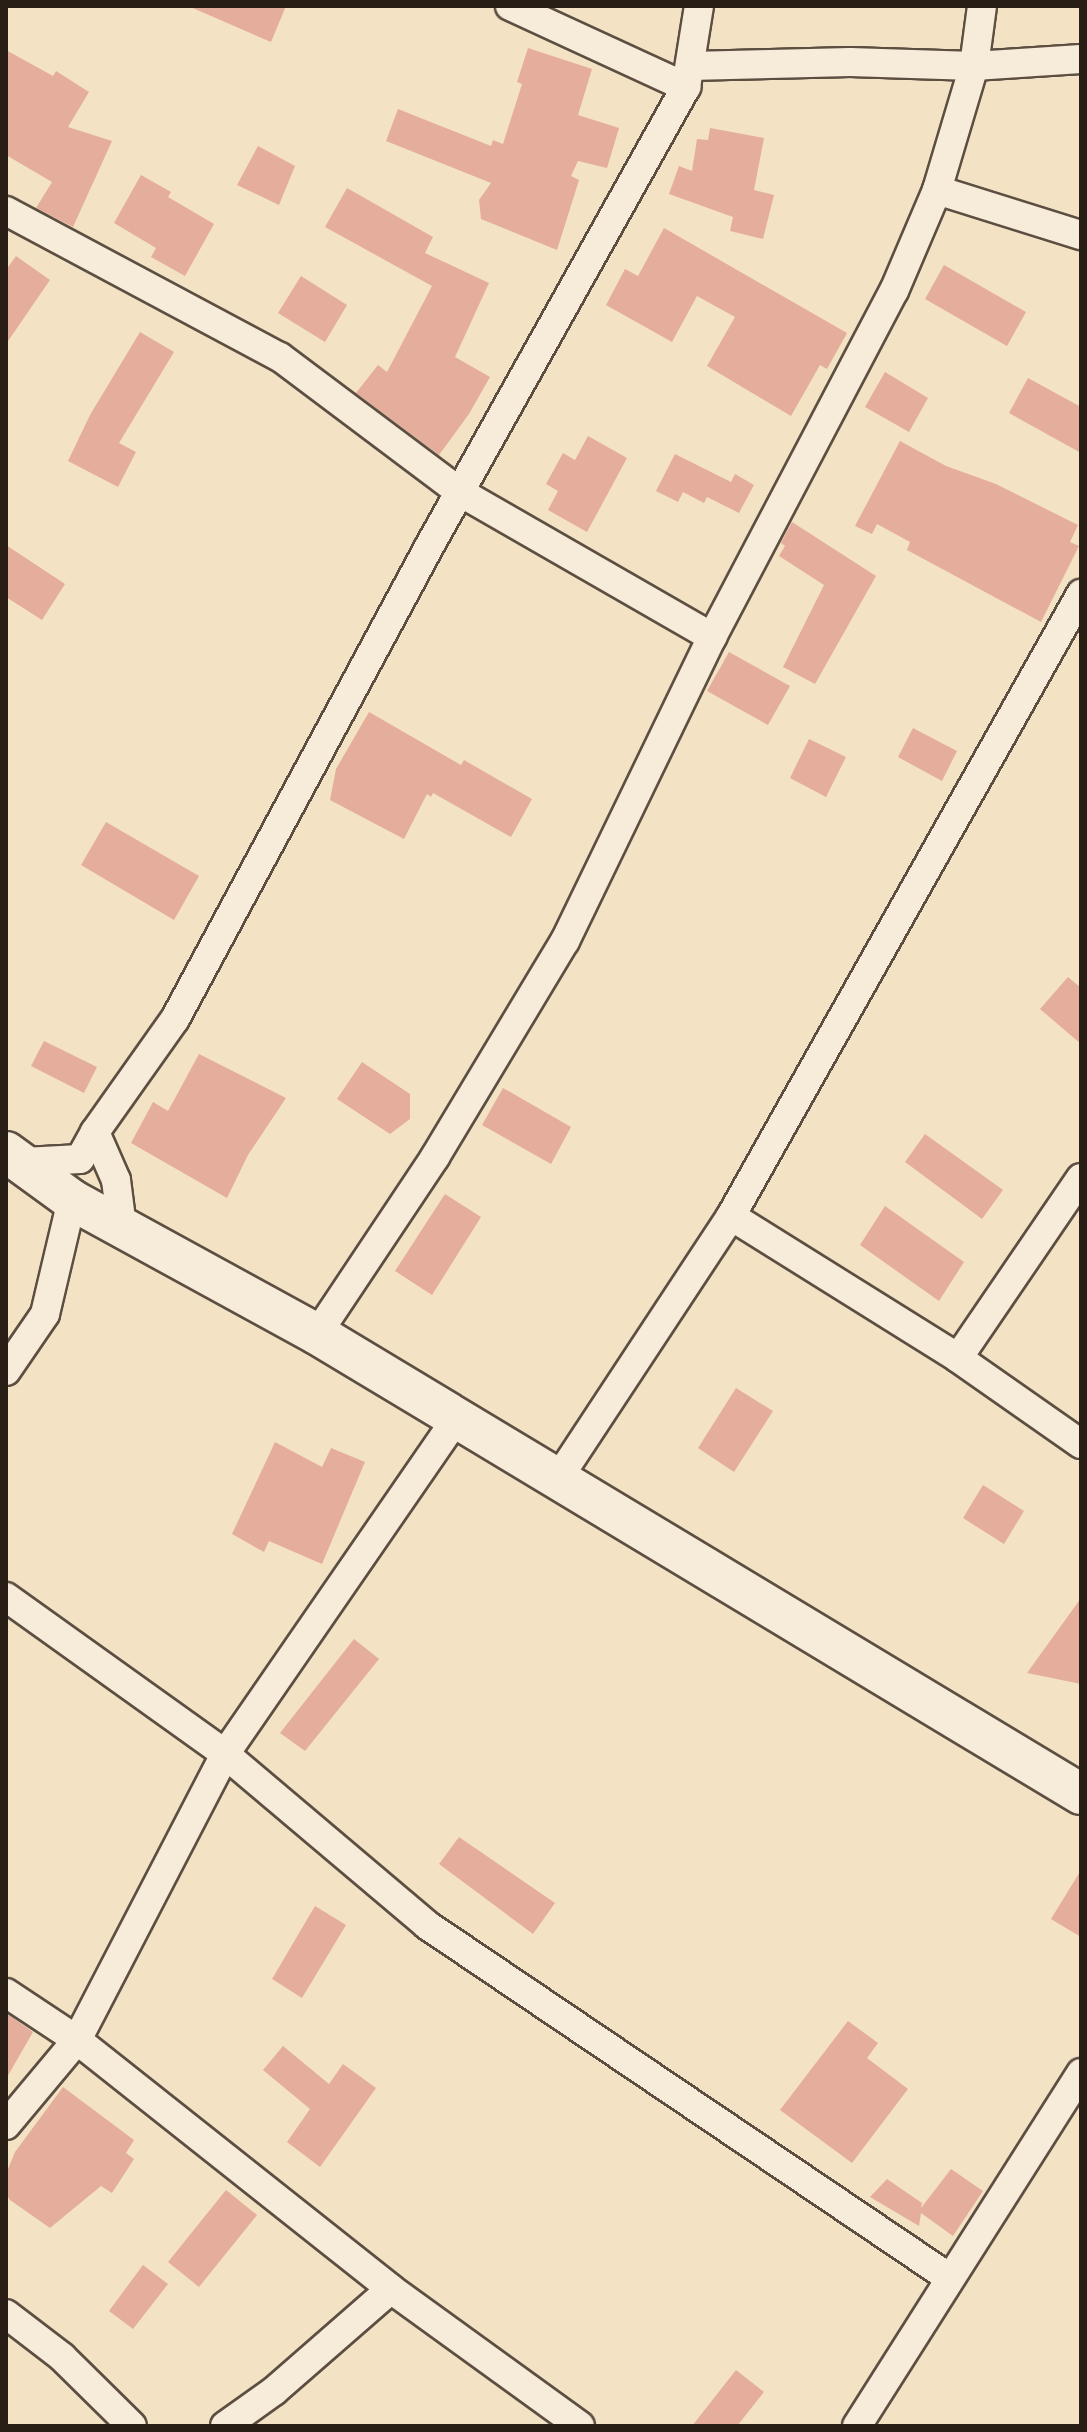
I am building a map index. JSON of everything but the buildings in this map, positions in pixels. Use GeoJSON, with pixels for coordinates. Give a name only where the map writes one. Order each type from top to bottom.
{"type":"FeatureCollection","features":[{"type":"Feature","properties":{"kind":"main road"},"geometry":{"type":"LineString","coordinates":[[15,1157],[72,1200],[317,1334],[1081,1794]]}},
{"type":"Feature","properties":{"kind":"street"},"geometry":{"type":"LineString","coordinates":[[510,6],[688,77],[850,62],[974,66],[1081,59]]}},
{"type":"Feature","properties":{"kind":"street"},"geometry":{"type":"LineString","coordinates":[[15,1157],[80,1159],[95,1132],[175,1019],[688,77],[699,6]]}},
{"type":"Feature","properties":{"kind":"street"},"geometry":{"type":"LineString","coordinates":[[317,1334],[435,1157],[565,941],[712,637],[894,291],[937,190],[974,66],[982,6]]}},
{"type":"Feature","properties":{"kind":"street"},"geometry":{"type":"LineString","coordinates":[[937,190],[1081,235]]}},
{"type":"Feature","properties":{"kind":"street"},"geometry":{"type":"LineString","coordinates":[[6,211],[280,357],[460,492],[712,637]]}},
{"type":"Feature","properties":{"kind":"street"},"geometry":{"type":"LineString","coordinates":[[557,1480],[731,1216],[1081,594]]}},
{"type":"Feature","properties":{"kind":"street"},"geometry":{"type":"LineString","coordinates":[[95,1132],[116,1180],[122,1227]]}},
{"type":"Feature","properties":{"kind":"street"},"geometry":{"type":"LineString","coordinates":[[958,1358],[1081,1178]]}},
{"type":"Feature","properties":{"kind":"street"},"geometry":{"type":"LineString","coordinates":[[6,1371],[45,1314],[72,1200]]}},
{"type":"Feature","properties":{"kind":"street"},"geometry":{"type":"LineString","coordinates":[[731,1216],[958,1358],[1081,1444]]}},
{"type":"Feature","properties":{"kind":"street"},"geometry":{"type":"LineString","coordinates":[[6,2125],[77,2040],[225,1754],[456,1419]]}},
{"type":"Feature","properties":{"kind":"street"},"geometry":{"type":"LineString","coordinates":[[6,1597],[225,1754],[427,1925],[948,2277]]}},
{"type":"Feature","properties":{"kind":"street"},"geometry":{"type":"LineString","coordinates":[[6,1993],[77,2040],[391,2289],[580,2426]]}},
{"type":"Feature","properties":{"kind":"street"},"geometry":{"type":"LineString","coordinates":[[857,2426],[948,2277],[1081,2073]]}},
{"type":"Feature","properties":{"kind":"street"},"geometry":{"type":"LineString","coordinates":[[225,2426],[274,2391],[391,2289]]}},
{"type":"Feature","properties":{"kind":"street"},"geometry":{"type":"LineString","coordinates":[[6,2314],[62,2357],[132,2426]]}}]}
